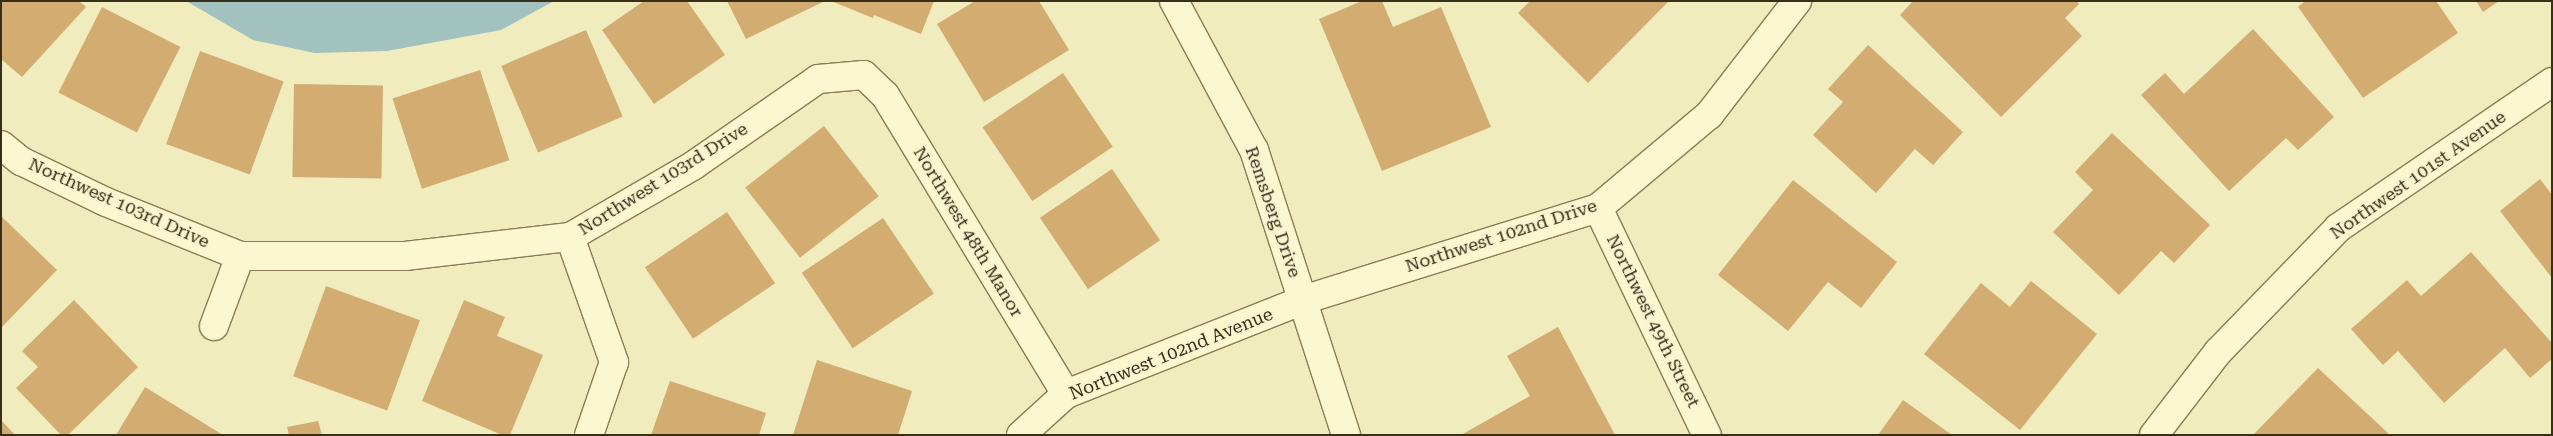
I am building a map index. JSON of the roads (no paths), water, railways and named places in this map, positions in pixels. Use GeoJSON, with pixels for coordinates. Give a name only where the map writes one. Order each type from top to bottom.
{"type":"FeatureCollection","features":[{"type":"Feature","properties":{"kind":"street","name":"Remsberg Drive"},"geometry":{"type":"LineString","coordinates":[[1174,1],[1254,150],[1346,435]]}},
{"type":"Feature","properties":{"kind":"street","name":"Northwest 102nd Drive"},"geometry":{"type":"LineString","coordinates":[[1303,300],[1598,208],[1709,115],[1796,1]]}},
{"type":"Feature","properties":{"kind":"street","name":"Northwest 103rd Drive"},"geometry":{"type":"LineString","coordinates":[[1,145],[21,161],[106,202],[240,256],[405,256],[570,237],[694,165],[818,79],[864,75]]}},
{"type":"Feature","properties":{"kind":"street","name":"Northwest 48th Manor"},"geometry":{"type":"LineString","coordinates":[[864,75],[885,96],[1066,394]]}},
{"type":"Feature","properties":{"kind":"street","name":"Northwest 101st Avenue"},"geometry":{"type":"LineString","coordinates":[[2154,435],[2218,352],[2338,228],[2552,82]]}},
{"type":"Feature","properties":{"kind":"street","name":"Northwest 49th Street"},"geometry":{"type":"LineString","coordinates":[[1598,208],[1707,435]]}},
{"type":"Feature","properties":{"kind":"street"},"geometry":{"type":"LineString","coordinates":[[570,237],[614,362],[589,435]]}},
{"type":"Feature","properties":{"kind":"street"},"geometry":{"type":"LineString","coordinates":[[214,326],[240,256]]}},
{"type":"Feature","properties":{"kind":"street","name":"Northwest 102nd Avenue"},"geometry":{"type":"LineString","coordinates":[[1021,435],[1066,394],[1303,300]]}},
{"type":"Feature","properties":{"kind":"water"},"geometry":{"type":"Polygon","coordinates":[[[186,1],[554,1],[501,30],[387,51],[315,53],[253,40],[186,1]]]}}]}
